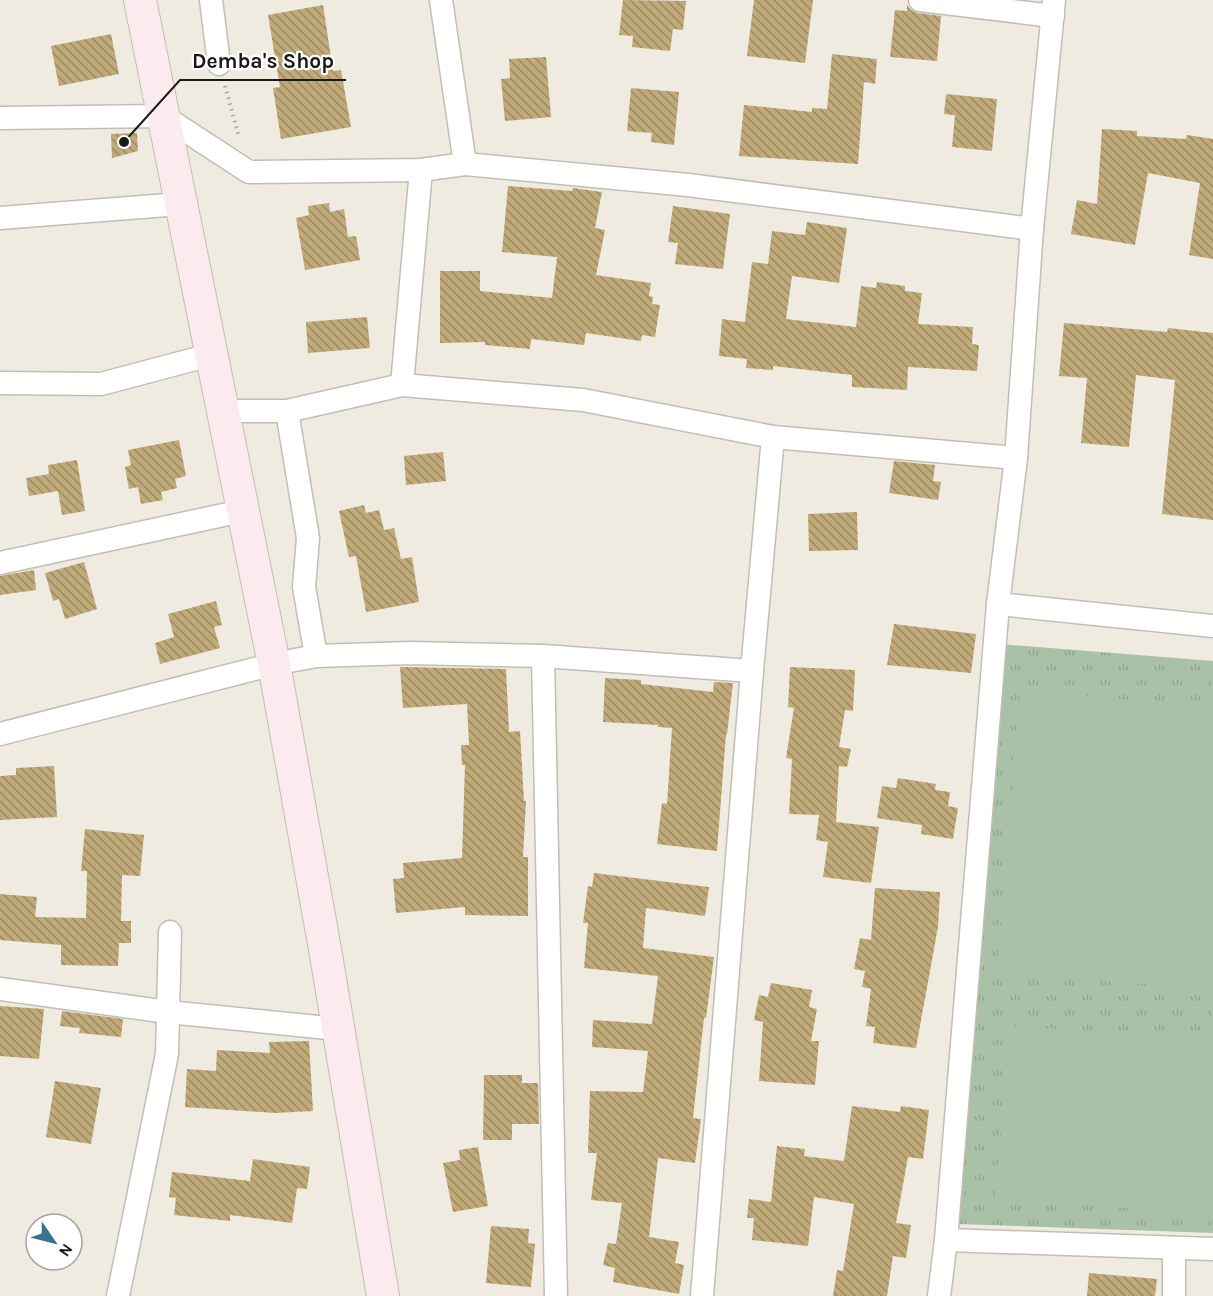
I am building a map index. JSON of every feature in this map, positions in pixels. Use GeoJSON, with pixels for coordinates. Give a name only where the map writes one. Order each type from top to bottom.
{"type":"FeatureCollection","features":[{"type":"Feature","properties":{"kind":"street"},"geometry":{"type":"LineString","coordinates":[[140,0],[221,411],[274,664],[383,1296]]}},
{"type":"Feature","properties":{"kind":"street"},"geometry":{"type":"LineString","coordinates":[[211,0],[219,64]]}},
{"type":"Feature","properties":{"kind":"street"},"geometry":{"type":"LineString","coordinates":[[441,0],[465,164]]}},
{"type":"Feature","properties":{"kind":"street"},"geometry":{"type":"LineString","coordinates":[[920,0],[1053,8],[1032,229],[1017,458],[998,604],[946,1240],[939,1296]]}},
{"type":"Feature","properties":{"kind":"street"},"geometry":{"type":"LineString","coordinates":[[0,118],[163,116],[249,172],[421,170],[465,164],[688,185],[1032,229]]}},
{"type":"Feature","properties":{"kind":"street"},"geometry":{"type":"LineString","coordinates":[[402,385],[421,170]]}},
{"type":"Feature","properties":{"kind":"street"},"geometry":{"type":"LineString","coordinates":[[0,218],[180,204]]}},
{"type":"Feature","properties":{"kind":"street"},"geometry":{"type":"LineString","coordinates":[[0,383],[101,384],[210,355]]}},
{"type":"Feature","properties":{"kind":"street"},"geometry":{"type":"LineString","coordinates":[[221,411],[286,411],[402,385],[584,400],[773,437],[1017,458]]}},
{"type":"Feature","properties":{"kind":"street"},"geometry":{"type":"LineString","coordinates":[[286,411],[308,538],[304,587],[316,656]]}},
{"type":"Feature","properties":{"kind":"street"},"geometry":{"type":"LineString","coordinates":[[702,1296],[773,437]]}},
{"type":"Feature","properties":{"kind":"street"},"geometry":{"type":"LineString","coordinates":[[0,563],[242,511]]}},
{"type":"Feature","properties":{"kind":"street"},"geometry":{"type":"LineString","coordinates":[[998,604],[1213,626]]}},
{"type":"Feature","properties":{"kind":"street"},"geometry":{"type":"LineString","coordinates":[[0,734],[274,664],[316,656],[411,653],[543,656],[752,671]]}},
{"type":"Feature","properties":{"kind":"street"},"geometry":{"type":"LineString","coordinates":[[543,656],[556,1296]]}},
{"type":"Feature","properties":{"kind":"street"},"geometry":{"type":"LineString","coordinates":[[118,1296],[167,1053],[170,932]]}},
{"type":"Feature","properties":{"kind":"street"},"geometry":{"type":"LineString","coordinates":[[0,989],[168,1012],[338,1029]]}},
{"type":"Feature","properties":{"kind":"street"},"geometry":{"type":"LineString","coordinates":[[946,1240],[1213,1250]]}},
{"type":"Feature","properties":{"kind":"street"},"geometry":{"type":"LineString","coordinates":[[1174,1248],[1174,1296]]}},
{"type":"Feature","properties":{"kind":"green space"},"geometry":{"type":"Polygon","coordinates":[[[999,644],[1213,661],[1213,1233],[958,1224],[999,644]]]}},
{"type":"Feature","properties":{"kind":"green space"},"geometry":{"type":"Polygon","coordinates":[[[1020,691],[1213,706],[1213,989],[997,973],[1020,691]]]}},
{"type":"Feature","properties":{"kind":"green space"},"geometry":{"type":"Polygon","coordinates":[[[1009,1026],[1213,1039],[1213,1214],[996,1199],[1009,1026]]]}},
{"type":"Feature","properties":{"kind":"building"},"geometry":{"type":"Polygon","coordinates":[[[623,0],[686,1],[683,30],[673,29],[670,51],[632,47],[633,36],[619,35],[623,0]]]}},
{"type":"Feature","properties":{"kind":"building"},"geometry":{"type":"Polygon","coordinates":[[[754,0],[813,0],[805,63],[747,56],[754,0]]]}},
{"type":"Feature","properties":{"kind":"building"},"geometry":{"type":"Polygon","coordinates":[[[323,5],[333,71],[341,70],[351,127],[281,139],[273,88],[280,87],[268,15],[323,5]]]}},
{"type":"Feature","properties":{"kind":"building"},"geometry":{"type":"Polygon","coordinates":[[[907,5],[918,13],[941,16],[937,61],[890,57],[895,10],[907,11],[907,5]]]}},
{"type":"Feature","properties":{"kind":"building"},"geometry":{"type":"Polygon","coordinates":[[[111,34],[119,74],[59,86],[51,46],[111,34]]]}},
{"type":"Feature","properties":{"kind":"building"},"geometry":{"type":"Polygon","coordinates":[[[832,54],[877,59],[875,84],[864,82],[858,164],[739,156],[744,105],[812,112],[812,108],[827,109],[832,54]]]}},
{"type":"Feature","properties":{"kind":"building"},"geometry":{"type":"Polygon","coordinates":[[[546,57],[551,117],[505,121],[501,79],[510,78],[509,59],[546,57]]]}},
{"type":"Feature","properties":{"kind":"building"},"geometry":{"type":"Polygon","coordinates":[[[631,88],[679,92],[674,145],[651,142],[652,133],[627,131],[631,88]]]}},
{"type":"Feature","properties":{"kind":"building"},"geometry":{"type":"Polygon","coordinates":[[[946,94],[997,99],[992,151],[952,147],[955,115],[944,114],[946,94]]]}},
{"type":"Feature","properties":{"kind":"building"},"geometry":{"type":"Polygon","coordinates":[[[1102,129],[1137,131],[1137,136],[1186,139],[1187,135],[1213,139],[1213,259],[1189,255],[1200,183],[1148,173],[1135,245],[1071,234],[1077,200],[1097,204],[1102,129]]]}},
{"type":"Feature","properties":{"kind":"building"},"geometry":{"type":"Polygon","coordinates":[[[137,133],[138,151],[112,158],[111,134],[137,133]]]}},
{"type":"Feature","properties":{"kind":"building"},"geometry":{"type":"Polygon","coordinates":[[[508,186],[572,191],[573,188],[602,192],[595,228],[605,230],[596,275],[651,283],[649,296],[653,297],[652,304],[660,305],[655,337],[642,335],[641,341],[586,333],[584,345],[531,339],[530,349],[485,345],[485,342],[440,343],[440,271],[480,271],[480,291],[552,298],[557,257],[502,252],[508,186]]]}},
{"type":"Feature","properties":{"kind":"building"},"geometry":{"type":"Polygon","coordinates":[[[329,203],[330,212],[344,209],[348,237],[356,236],[360,260],[305,270],[296,218],[309,215],[308,206],[329,203]]]}},
{"type":"Feature","properties":{"kind":"building"},"geometry":{"type":"Polygon","coordinates":[[[673,206],[730,214],[723,269],[675,264],[678,243],[668,242],[673,206]]]}},
{"type":"Feature","properties":{"kind":"building"},"geometry":{"type":"Polygon","coordinates":[[[807,222],[847,228],[839,283],[792,276],[786,319],[856,327],[861,286],[876,288],[877,282],[905,286],[905,291],[922,293],[918,324],[973,327],[972,344],[979,345],[977,371],[908,367],[907,390],[852,387],[852,375],[773,366],[773,370],[746,368],[747,359],[719,356],[722,319],[745,322],[752,262],[768,264],[772,231],[805,235],[807,222]]]}},
{"type":"Feature","properties":{"kind":"building"},"geometry":{"type":"Polygon","coordinates":[[[367,317],[370,348],[308,353],[306,322],[367,317]]]}},
{"type":"Feature","properties":{"kind":"building"},"geometry":{"type":"Polygon","coordinates":[[[1064,323],[1167,332],[1168,328],[1213,333],[1213,520],[1162,514],[1175,380],[1136,375],[1129,447],[1081,443],[1087,378],[1059,376],[1064,323]]]}},
{"type":"Feature","properties":{"kind":"building"},"geometry":{"type":"Polygon","coordinates":[[[179,440],[186,476],[175,479],[177,488],[161,492],[163,500],[141,504],[138,487],[129,489],[125,467],[131,465],[128,450],[179,440]]]}},
{"type":"Feature","properties":{"kind":"building"},"geometry":{"type":"Polygon","coordinates":[[[443,452],[446,481],[406,485],[404,456],[443,452]]]}},
{"type":"Feature","properties":{"kind":"building"},"geometry":{"type":"Polygon","coordinates":[[[77,460],[85,511],[62,515],[58,491],[29,496],[26,478],[49,474],[48,465],[77,460]]]}},
{"type":"Feature","properties":{"kind":"building"},"geometry":{"type":"Polygon","coordinates":[[[894,461],[935,465],[933,481],[941,482],[938,500],[889,493],[894,461]]]}},
{"type":"Feature","properties":{"kind":"building"},"geometry":{"type":"Polygon","coordinates":[[[364,505],[366,513],[379,510],[384,530],[394,528],[401,559],[412,557],[419,602],[366,612],[356,556],[349,557],[339,511],[364,505]]]}},
{"type":"Feature","properties":{"kind":"building"},"geometry":{"type":"Polygon","coordinates":[[[857,512],[858,550],[809,551],[808,514],[857,512]]]}},
{"type":"Feature","properties":{"kind":"building"},"geometry":{"type":"Polygon","coordinates":[[[84,562],[97,609],[65,619],[59,599],[53,601],[45,573],[84,562]]]}},
{"type":"Feature","properties":{"kind":"building"},"geometry":{"type":"Polygon","coordinates":[[[34,570],[36,590],[0,595],[0,576],[34,570]]]}},
{"type":"Feature","properties":{"kind":"building"},"geometry":{"type":"Polygon","coordinates":[[[216,601],[222,625],[214,627],[220,648],[160,664],[155,643],[174,637],[168,614],[216,601]]]}},
{"type":"Feature","properties":{"kind":"building"},"geometry":{"type":"Polygon","coordinates":[[[894,624],[976,634],[971,673],[887,665],[894,624]]]}},
{"type":"Feature","properties":{"kind":"building"},"geometry":{"type":"Polygon","coordinates":[[[400,667],[506,669],[509,732],[520,731],[524,801],[526,801],[523,857],[528,857],[528,916],[465,915],[465,907],[396,913],[393,879],[404,878],[403,863],[462,858],[465,765],[462,765],[461,745],[469,745],[467,704],[403,708],[400,667]]]}},
{"type":"Feature","properties":{"kind":"building"},"geometry":{"type":"Polygon","coordinates":[[[790,667],[855,670],[853,711],[845,710],[839,747],[851,749],[847,767],[839,766],[836,822],[879,827],[871,883],[823,877],[828,842],[816,840],[819,815],[789,814],[792,759],[786,758],[794,708],[788,707],[790,667]]]}},
{"type":"Feature","properties":{"kind":"building"},"geometry":{"type":"Polygon","coordinates":[[[605,678],[641,680],[641,684],[713,692],[714,682],[733,683],[726,734],[717,851],[657,844],[662,803],[667,804],[672,728],[603,722],[605,678]]]}},
{"type":"Feature","properties":{"kind":"building"},"geometry":{"type":"Polygon","coordinates":[[[54,766],[57,817],[0,820],[0,776],[16,775],[16,768],[54,766]]]}},
{"type":"Feature","properties":{"kind":"building"},"geometry":{"type":"Polygon","coordinates":[[[898,778],[936,784],[935,790],[950,792],[948,806],[958,808],[953,839],[921,834],[922,825],[877,818],[882,786],[896,788],[898,778]]]}},
{"type":"Feature","properties":{"kind":"building"},"geometry":{"type":"Polygon","coordinates":[[[85,829],[144,835],[140,876],[122,875],[121,921],[131,921],[131,943],[119,943],[118,966],[61,965],[61,945],[0,940],[0,894],[37,897],[35,917],[86,918],[87,871],[81,871],[85,829]]]}},
{"type":"Feature","properties":{"kind":"building"},"geometry":{"type":"Polygon","coordinates":[[[594,873],[709,887],[705,916],[646,908],[643,948],[714,957],[706,1018],[704,1018],[693,1118],[701,1119],[695,1163],[658,1158],[649,1237],[679,1242],[675,1263],[684,1265],[679,1294],[613,1282],[615,1268],[603,1265],[608,1243],[616,1244],[622,1203],[591,1200],[597,1153],[588,1153],[590,1091],[643,1092],[648,1051],[592,1047],[593,1020],[652,1024],[658,976],[584,968],[588,923],[583,923],[588,886],[592,887],[594,873]]]}},
{"type":"Feature","properties":{"kind":"building"},"geometry":{"type":"Polygon","coordinates":[[[875,888],[940,892],[938,927],[916,1048],[873,1043],[875,1027],[866,1026],[871,989],[862,987],[865,971],[854,969],[860,938],[871,940],[875,888]]]}},
{"type":"Feature","properties":{"kind":"building"},"geometry":{"type":"Polygon","coordinates":[[[771,983],[812,990],[809,1007],[817,1009],[811,1041],[819,1041],[815,1085],[759,1081],[763,1022],[754,1020],[759,995],[768,997],[771,983]]]}},
{"type":"Feature","properties":{"kind":"building"},"geometry":{"type":"Polygon","coordinates":[[[0,1006],[44,1009],[39,1059],[0,1056],[0,1006]]]}},
{"type":"Feature","properties":{"kind":"building"},"geometry":{"type":"Polygon","coordinates":[[[62,1011],[123,1019],[121,1037],[79,1033],[80,1028],[60,1026],[62,1011]]]}},
{"type":"Feature","properties":{"kind":"building"},"geometry":{"type":"Polygon","coordinates":[[[309,1041],[313,1111],[275,1113],[185,1107],[187,1069],[216,1071],[217,1050],[270,1053],[269,1042],[309,1041]]]}},
{"type":"Feature","properties":{"kind":"building"},"geometry":{"type":"Polygon","coordinates":[[[484,1075],[522,1075],[522,1083],[538,1083],[539,1124],[512,1124],[512,1140],[483,1140],[484,1075]]]}},
{"type":"Feature","properties":{"kind":"building"},"geometry":{"type":"Polygon","coordinates":[[[55,1081],[101,1088],[91,1144],[46,1137],[55,1081]]]}},
{"type":"Feature","properties":{"kind":"building"},"geometry":{"type":"Polygon","coordinates":[[[852,1106],[900,1112],[901,1106],[929,1110],[923,1159],[908,1157],[896,1223],[911,1225],[906,1258],[893,1256],[887,1296],[833,1296],[837,1270],[843,1271],[854,1204],[814,1197],[808,1246],[752,1240],[754,1218],[747,1218],[749,1199],[771,1202],[777,1146],[805,1149],[804,1156],[844,1161],[852,1106]]]}},
{"type":"Feature","properties":{"kind":"building"},"geometry":{"type":"Polygon","coordinates":[[[478,1147],[488,1206],[453,1212],[443,1163],[460,1160],[459,1150],[478,1147]]]}},
{"type":"Feature","properties":{"kind":"building"},"geometry":{"type":"Polygon","coordinates":[[[253,1159],[310,1167],[307,1189],[297,1188],[292,1223],[230,1215],[230,1221],[174,1215],[176,1198],[169,1197],[172,1172],[250,1181],[253,1159]]]}},
{"type":"Feature","properties":{"kind":"building"},"geometry":{"type":"Polygon","coordinates":[[[491,1226],[529,1229],[528,1243],[535,1244],[531,1287],[486,1283],[491,1226]]]}},
{"type":"Feature","properties":{"kind":"building"},"geometry":{"type":"Polygon","coordinates":[[[1089,1273],[1157,1279],[1155,1296],[1087,1296],[1089,1273]]]}},
{"type":"Feature","properties":{"kind":"place","name":"Demba's Shop"},"geometry":{"type":"Point","coordinates":[124,142]}}]}
